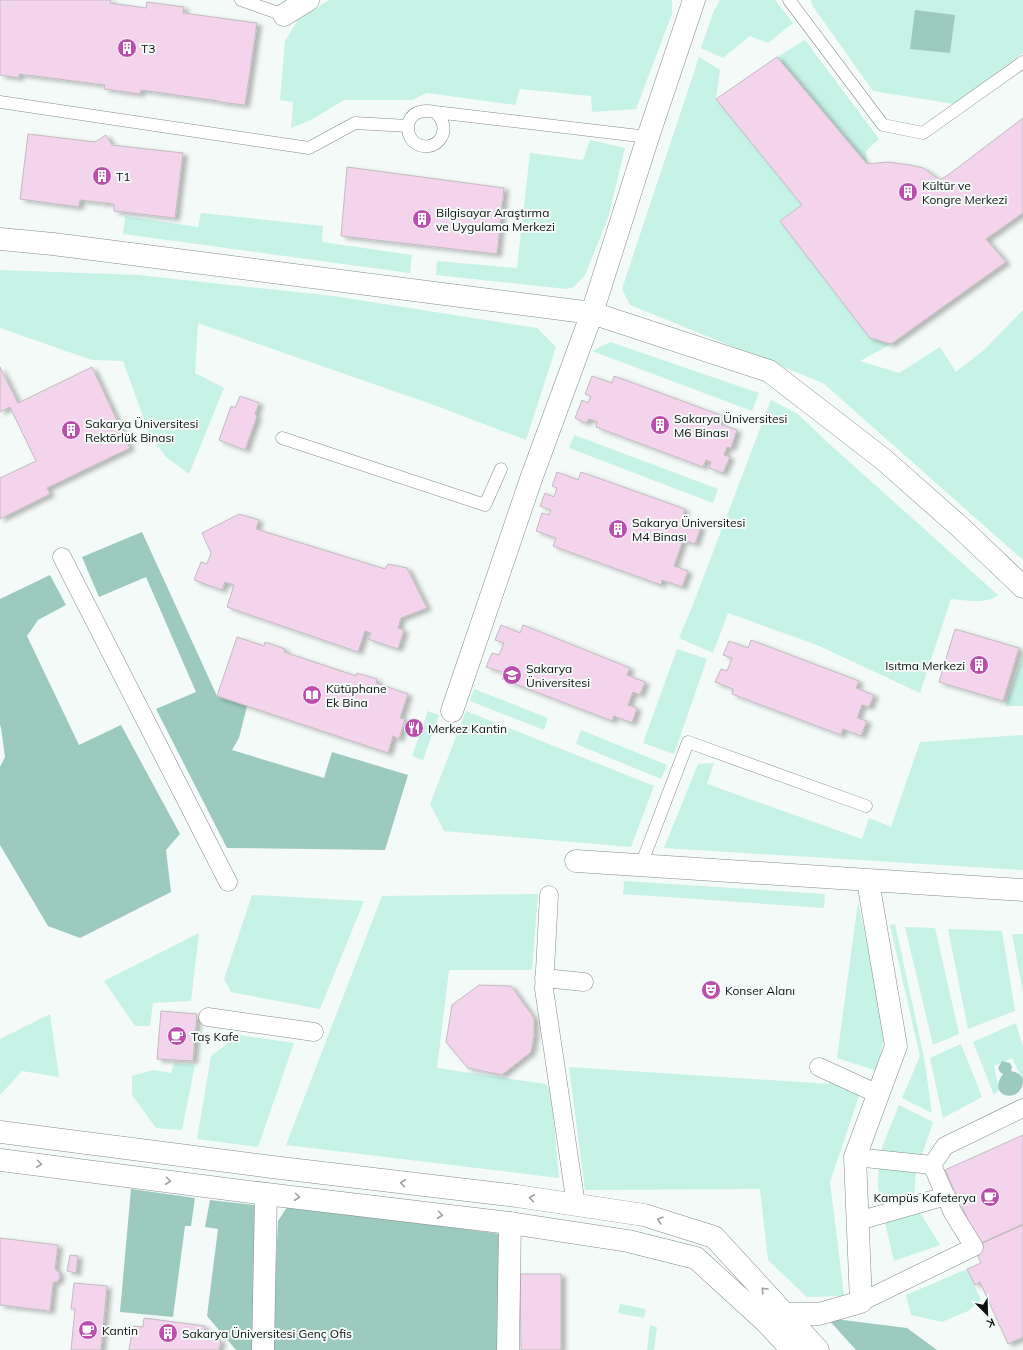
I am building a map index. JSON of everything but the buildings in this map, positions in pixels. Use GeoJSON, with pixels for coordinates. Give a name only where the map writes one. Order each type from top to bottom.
{"type":"FeatureCollection","features":[{"type":"Feature","properties":{"kind":"street"},"geometry":{"type":"LineString","coordinates":[[284,15],[308,0]]}},
{"type":"Feature","properties":{"kind":"street"},"geometry":{"type":"LineString","coordinates":[[452,712],[507,566],[532,479],[592,313],[648,137],[694,0]]}},
{"type":"Feature","properties":{"kind":"street"},"geometry":{"type":"LineString","coordinates":[[0,239],[53,244],[592,313],[769,371],[883,459],[960,527],[1023,587]]}},
{"type":"Feature","properties":{"kind":"street"},"geometry":{"type":"LineString","coordinates":[[62,557],[228,882]]}},
{"type":"Feature","properties":{"kind":"street"},"geometry":{"type":"LineString","coordinates":[[576,861],[1023,890]]}},
{"type":"Feature","properties":{"kind":"street"},"geometry":{"type":"LineString","coordinates":[[861,1302],[855,1157],[896,1046],[868,881]]}},
{"type":"Feature","properties":{"kind":"street"},"geometry":{"type":"LineString","coordinates":[[549,895],[544,989],[576,1205]]}},
{"type":"Feature","properties":{"kind":"street"},"geometry":{"type":"LineString","coordinates":[[544,978],[584,982]]}},
{"type":"Feature","properties":{"kind":"street"},"geometry":{"type":"LineString","coordinates":[[208,1017],[314,1032]]}},
{"type":"Feature","properties":{"kind":"street"},"geometry":{"type":"LineString","coordinates":[[819,1067],[878,1094]]}},
{"type":"Feature","properties":{"kind":"street"},"geometry":{"type":"LineString","coordinates":[[932,1165],[945,1146],[1023,1108]]}},
{"type":"Feature","properties":{"kind":"street"},"geometry":{"type":"LineString","coordinates":[[0,1132],[272,1167],[517,1196],[644,1215],[714,1236],[776,1318],[792,1350]]}},
{"type":"Feature","properties":{"kind":"street"},"geometry":{"type":"LineString","coordinates":[[855,1157],[932,1165]]}},
{"type":"Feature","properties":{"kind":"street"},"geometry":{"type":"LineString","coordinates":[[0,1160],[510,1223],[628,1241],[696,1258],[818,1350]]}},
{"type":"Feature","properties":{"kind":"street"},"geometry":{"type":"LineString","coordinates":[[776,1318],[819,1314],[861,1302],[974,1247],[953,1213],[932,1165]]}},
{"type":"Feature","properties":{"kind":"street"},"geometry":{"type":"LineString","coordinates":[[263,1350],[266,1194]]}},
{"type":"Feature","properties":{"kind":"street"},"geometry":{"type":"LineString","coordinates":[[858,1221],[946,1196]]}},
{"type":"Feature","properties":{"kind":"street"},"geometry":{"type":"LineString","coordinates":[[508,1350],[510,1223]]}},
{"type":"Feature","properties":{"kind":"lane"},"geometry":{"type":"LineString","coordinates":[[241,0],[284,15]]}},
{"type":"Feature","properties":{"kind":"lane"},"geometry":{"type":"LineString","coordinates":[[789,0],[883,125],[923,133],[1023,62]]}},
{"type":"Feature","properties":{"kind":"lane"},"geometry":{"type":"LineString","coordinates":[[0,102],[309,148],[355,123],[408,126]]}},
{"type":"Feature","properties":{"kind":"lane"},"geometry":{"type":"LineString","coordinates":[[435,112],[441,117],[444,123],[442,138],[431,146],[417,144],[411,139],[408,133],[410,119],[421,111],[428,110],[648,137]]}},
{"type":"Feature","properties":{"kind":"lane"},"geometry":{"type":"LineString","coordinates":[[282,438],[485,506],[501,469]]}},
{"type":"Feature","properties":{"kind":"lane"},"geometry":{"type":"LineString","coordinates":[[641,865],[688,742],[866,806]]}},
{"type":"Feature","properties":{"kind":"shaded area"},"geometry":{"type":"Polygon","coordinates":[[[329,0],[672,0],[672,14],[636,109],[592,112],[591,96],[520,89],[515,105],[427,93],[412,100],[344,100],[311,120],[291,128],[293,102],[280,100],[285,41],[298,20],[329,0]]]}},
{"type":"Feature","properties":{"kind":"shaded area"},"geometry":{"type":"Polygon","coordinates":[[[720,0],[775,0],[793,23],[768,43],[750,36],[723,58],[701,48],[713,13],[720,0]]]}},
{"type":"Feature","properties":{"kind":"shaded area"},"geometry":{"type":"Polygon","coordinates":[[[811,0],[1023,0],[1023,53],[954,104],[873,91],[812,5],[811,0]]]}},
{"type":"Feature","properties":{"kind":"shaded area"},"geometry":{"type":"Polygon","coordinates":[[[915,10],[955,15],[950,53],[910,49],[915,10]]]}},
{"type":"Feature","properties":{"kind":"shaded area"},"geometry":{"type":"Polygon","coordinates":[[[805,40],[879,139],[866,151],[867,164],[777,57],[805,40]]]}},
{"type":"Feature","properties":{"kind":"shaded area"},"geometry":{"type":"Polygon","coordinates":[[[699,57],[720,70],[716,99],[802,205],[780,221],[870,338],[891,344],[860,361],[899,373],[940,347],[956,372],[984,350],[1023,310],[1023,560],[823,383],[630,305],[622,289],[699,57]]]}},
{"type":"Feature","properties":{"kind":"shaded area"},"geometry":{"type":"Polygon","coordinates":[[[590,140],[625,148],[608,218],[585,275],[574,287],[567,289],[436,275],[437,261],[517,268],[530,153],[583,160],[590,140]]]}},
{"type":"Feature","properties":{"kind":"shaded area"},"geometry":{"type":"Polygon","coordinates":[[[201,213],[323,226],[322,242],[412,255],[410,273],[123,234],[125,216],[198,227],[201,213]]]}},
{"type":"Feature","properties":{"kind":"shaded area"},"geometry":{"type":"Polygon","coordinates":[[[0,270],[138,275],[333,296],[537,328],[556,347],[526,440],[437,406],[198,323],[195,373],[224,388],[189,474],[166,457],[150,436],[123,361],[92,360],[0,328],[0,270]]]}},
{"type":"Feature","properties":{"kind":"shaded area"},"geometry":{"type":"Polygon","coordinates":[[[610,342],[759,393],[752,411],[592,351],[610,342]]]}},
{"type":"Feature","properties":{"kind":"shaded area"},"geometry":{"type":"Polygon","coordinates":[[[771,400],[798,414],[826,441],[998,595],[981,601],[951,599],[920,693],[817,645],[728,613],[713,653],[679,638],[771,400]]]}},
{"type":"Feature","properties":{"kind":"shaded area"},"geometry":{"type":"Polygon","coordinates":[[[574,435],[718,489],[713,503],[569,448],[574,435]]]}},
{"type":"Feature","properties":{"kind":"shaded area"},"geometry":{"type":"Polygon","coordinates":[[[142,532],[217,696],[247,706],[239,738],[232,750],[324,778],[332,752],[408,775],[385,850],[227,848],[156,709],[196,692],[146,577],[99,597],[82,557],[142,532]]]}},
{"type":"Feature","properties":{"kind":"shaded area"},"geometry":{"type":"Polygon","coordinates":[[[50,575],[66,605],[38,620],[27,636],[79,745],[121,725],[180,834],[166,850],[171,892],[80,938],[48,926],[0,845],[0,767],[5,757],[0,725],[0,599],[50,575]]]}},
{"type":"Feature","properties":{"kind":"shaded area"},"geometry":{"type":"Polygon","coordinates":[[[677,649],[707,659],[674,754],[643,743],[677,649]]]}},
{"type":"Feature","properties":{"kind":"shaded area"},"geometry":{"type":"Polygon","coordinates":[[[1023,654],[1023,706],[1005,706],[1023,654]]]}},
{"type":"Feature","properties":{"kind":"shaded area"},"geometry":{"type":"Polygon","coordinates":[[[474,689],[548,718],[544,730],[470,701],[474,689]]]}},
{"type":"Feature","properties":{"kind":"shaded area"},"geometry":{"type":"Polygon","coordinates":[[[428,711],[439,715],[423,760],[412,756],[428,711]]]}},
{"type":"Feature","properties":{"kind":"shaded area"},"geometry":{"type":"Polygon","coordinates":[[[466,711],[654,786],[631,847],[444,831],[430,804],[466,711]]]}},
{"type":"Feature","properties":{"kind":"shaded area"},"geometry":{"type":"Polygon","coordinates":[[[581,730],[667,765],[661,779],[576,744],[581,730]]]}},
{"type":"Feature","properties":{"kind":"shaded area"},"geometry":{"type":"Polygon","coordinates":[[[1023,735],[1023,870],[664,848],[698,764],[714,763],[707,784],[862,839],[869,818],[891,827],[920,742],[1023,735]]]}},
{"type":"Feature","properties":{"kind":"shaded area"},"geometry":{"type":"Polygon","coordinates":[[[624,881],[825,894],[824,908],[623,894],[624,881]]]}},
{"type":"Feature","properties":{"kind":"shaded area"},"geometry":{"type":"Polygon","coordinates":[[[538,894],[532,970],[449,970],[437,1068],[546,1084],[551,1092],[559,1178],[286,1145],[382,896],[538,894]]]}},
{"type":"Feature","properties":{"kind":"shaded area"},"geometry":{"type":"Polygon","coordinates":[[[252,895],[364,901],[320,1009],[231,992],[224,979],[252,895]]]}},
{"type":"Feature","properties":{"kind":"shaded area"},"geometry":{"type":"Polygon","coordinates":[[[858,902],[886,1028],[877,1071],[837,1058],[858,902]]]}},
{"type":"Feature","properties":{"kind":"shaded area"},"geometry":{"type":"Polygon","coordinates":[[[895,924],[924,1057],[932,1113],[902,1098],[920,1056],[890,925],[895,924]]]}},
{"type":"Feature","properties":{"kind":"shaded area"},"geometry":{"type":"Polygon","coordinates":[[[905,927],[935,928],[959,1034],[933,1045],[905,927]]]}},
{"type":"Feature","properties":{"kind":"shaded area"},"geometry":{"type":"Polygon","coordinates":[[[948,929],[1002,931],[1015,1011],[968,1029],[948,929]]]}},
{"type":"Feature","properties":{"kind":"shaded area"},"geometry":{"type":"Polygon","coordinates":[[[199,933],[191,1001],[153,1003],[150,1026],[135,1026],[104,981],[199,933]]]}},
{"type":"Feature","properties":{"kind":"shaded area"},"geometry":{"type":"Polygon","coordinates":[[[1012,934],[1023,934],[1023,993],[1012,934]]]}},
{"type":"Feature","properties":{"kind":"shaded area"},"geometry":{"type":"Polygon","coordinates":[[[50,1014],[59,1077],[22,1071],[0,1095],[0,1039],[50,1014]]]}},
{"type":"Feature","properties":{"kind":"shaded area"},"geometry":{"type":"Polygon","coordinates":[[[1016,1023],[1023,1047],[1023,1079],[1012,1058],[994,1066],[999,1089],[994,1095],[973,1042],[1016,1023]]]}},
{"type":"Feature","properties":{"kind":"shaded area"},"geometry":{"type":"Polygon","coordinates":[[[239,1035],[294,1043],[258,1147],[197,1139],[211,1056],[239,1035]]]}},
{"type":"Feature","properties":{"kind":"shaded area"},"geometry":{"type":"Polygon","coordinates":[[[961,1044],[982,1097],[943,1118],[930,1058],[961,1044]]]}},
{"type":"Feature","properties":{"kind":"shaded area"},"geometry":{"type":"Polygon","coordinates":[[[1002,1061],[1010,1063],[1012,1067],[1011,1071],[1020,1075],[1023,1080],[1021,1088],[1017,1093],[1012,1095],[1001,1093],[999,1089],[999,1082],[1003,1074],[998,1068],[1002,1061]]]}},
{"type":"Feature","properties":{"kind":"shaded area"},"geometry":{"type":"Polygon","coordinates":[[[174,1063],[195,1065],[182,1130],[156,1128],[132,1095],[132,1076],[153,1070],[171,1073],[174,1063]]]}},
{"type":"Feature","properties":{"kind":"shaded area"},"geometry":{"type":"Polygon","coordinates":[[[569,1067],[829,1084],[831,1075],[862,1087],[830,1182],[844,1296],[807,1297],[768,1260],[760,1189],[585,1190],[569,1067]]]}},
{"type":"Feature","properties":{"kind":"shaded area"},"geometry":{"type":"Polygon","coordinates":[[[899,1105],[933,1122],[920,1161],[881,1150],[899,1105]]]}},
{"type":"Feature","properties":{"kind":"shaded area"},"geometry":{"type":"Polygon","coordinates":[[[879,1162],[916,1170],[914,1201],[882,1207],[878,1186],[879,1162]]]}},
{"type":"Feature","properties":{"kind":"shaded area"},"geometry":{"type":"Polygon","coordinates":[[[131,1189],[195,1198],[191,1226],[185,1226],[173,1317],[120,1312],[131,1189]]]}},
{"type":"Feature","properties":{"kind":"shaded area"},"geometry":{"type":"Polygon","coordinates":[[[210,1200],[262,1206],[257,1350],[236,1350],[207,1316],[218,1229],[205,1227],[210,1200]]]}},
{"type":"Feature","properties":{"kind":"shaded area"},"geometry":{"type":"Polygon","coordinates":[[[289,1204],[500,1234],[498,1350],[272,1350],[278,1221],[289,1204]]]}},
{"type":"Feature","properties":{"kind":"shaded area"},"geometry":{"type":"Polygon","coordinates":[[[919,1211],[940,1245],[894,1261],[885,1223],[919,1211]]]}},
{"type":"Feature","properties":{"kind":"shaded area"},"geometry":{"type":"Polygon","coordinates":[[[967,1269],[981,1300],[968,1311],[942,1322],[911,1315],[906,1295],[967,1269]]]}},
{"type":"Feature","properties":{"kind":"shaded area"},"geometry":{"type":"Polygon","coordinates":[[[620,1304],[646,1309],[644,1318],[618,1313],[620,1304]]]}},
{"type":"Feature","properties":{"kind":"shaded area"},"geometry":{"type":"Polygon","coordinates":[[[827,1318],[907,1328],[937,1350],[856,1350],[827,1318]]]}},
{"type":"Feature","properties":{"kind":"shaded area"},"geometry":{"type":"Polygon","coordinates":[[[650,1325],[657,1327],[654,1350],[647,1350],[650,1325]]]}},
{"type":"Feature","properties":{"kind":"place","name":"T3"},"geometry":{"type":"Point","coordinates":[127,48]}},
{"type":"Feature","properties":{"kind":"place","name":"T1"},"geometry":{"type":"Point","coordinates":[102,176]}},
{"type":"Feature","properties":{"kind":"place","name":"Kültür ve Kongre Merkezi"},"geometry":{"type":"Point","coordinates":[908,192]}},
{"type":"Feature","properties":{"kind":"place","name":"Bilgisayar Araştırma ve Uygulama Merkezi"},"geometry":{"type":"Point","coordinates":[422,219]}},
{"type":"Feature","properties":{"kind":"place","name":"Sakarya Üniversitesi M6 Binası"},"geometry":{"type":"Point","coordinates":[660,425]}},
{"type":"Feature","properties":{"kind":"place","name":"Sakarya Üniversitesi Rektörlük Binası"},"geometry":{"type":"Point","coordinates":[71,430]}},
{"type":"Feature","properties":{"kind":"place","name":"Sakarya Üniversitesi M4 Binası"},"geometry":{"type":"Point","coordinates":[618,529]}},
{"type":"Feature","properties":{"kind":"place","name":"Isıtma Merkezi"},"geometry":{"type":"Point","coordinates":[979,665]}},
{"type":"Feature","properties":{"kind":"place","name":"Sakarya Üniversitesi"},"geometry":{"type":"Point","coordinates":[512,675]}},
{"type":"Feature","properties":{"kind":"place","name":"Kütüphane Ek Bina"},"geometry":{"type":"Point","coordinates":[312,695]}},
{"type":"Feature","properties":{"kind":"place","name":"Merkez Kantin"},"geometry":{"type":"Point","coordinates":[414,728]}},
{"type":"Feature","properties":{"kind":"place","name":"Konser Alanı"},"geometry":{"type":"Point","coordinates":[711,990]}},
{"type":"Feature","properties":{"kind":"place","name":"Taş Kafe"},"geometry":{"type":"Point","coordinates":[177,1036]}},
{"type":"Feature","properties":{"kind":"place","name":"Kampüs Kafeterya"},"geometry":{"type":"Point","coordinates":[990,1197]}},
{"type":"Feature","properties":{"kind":"place","name":"Kantin"},"geometry":{"type":"Point","coordinates":[88,1330]}},
{"type":"Feature","properties":{"kind":"place","name":"Sakarya Üniversitesi Genç Ofis"},"geometry":{"type":"Point","coordinates":[168,1333]}}]}
